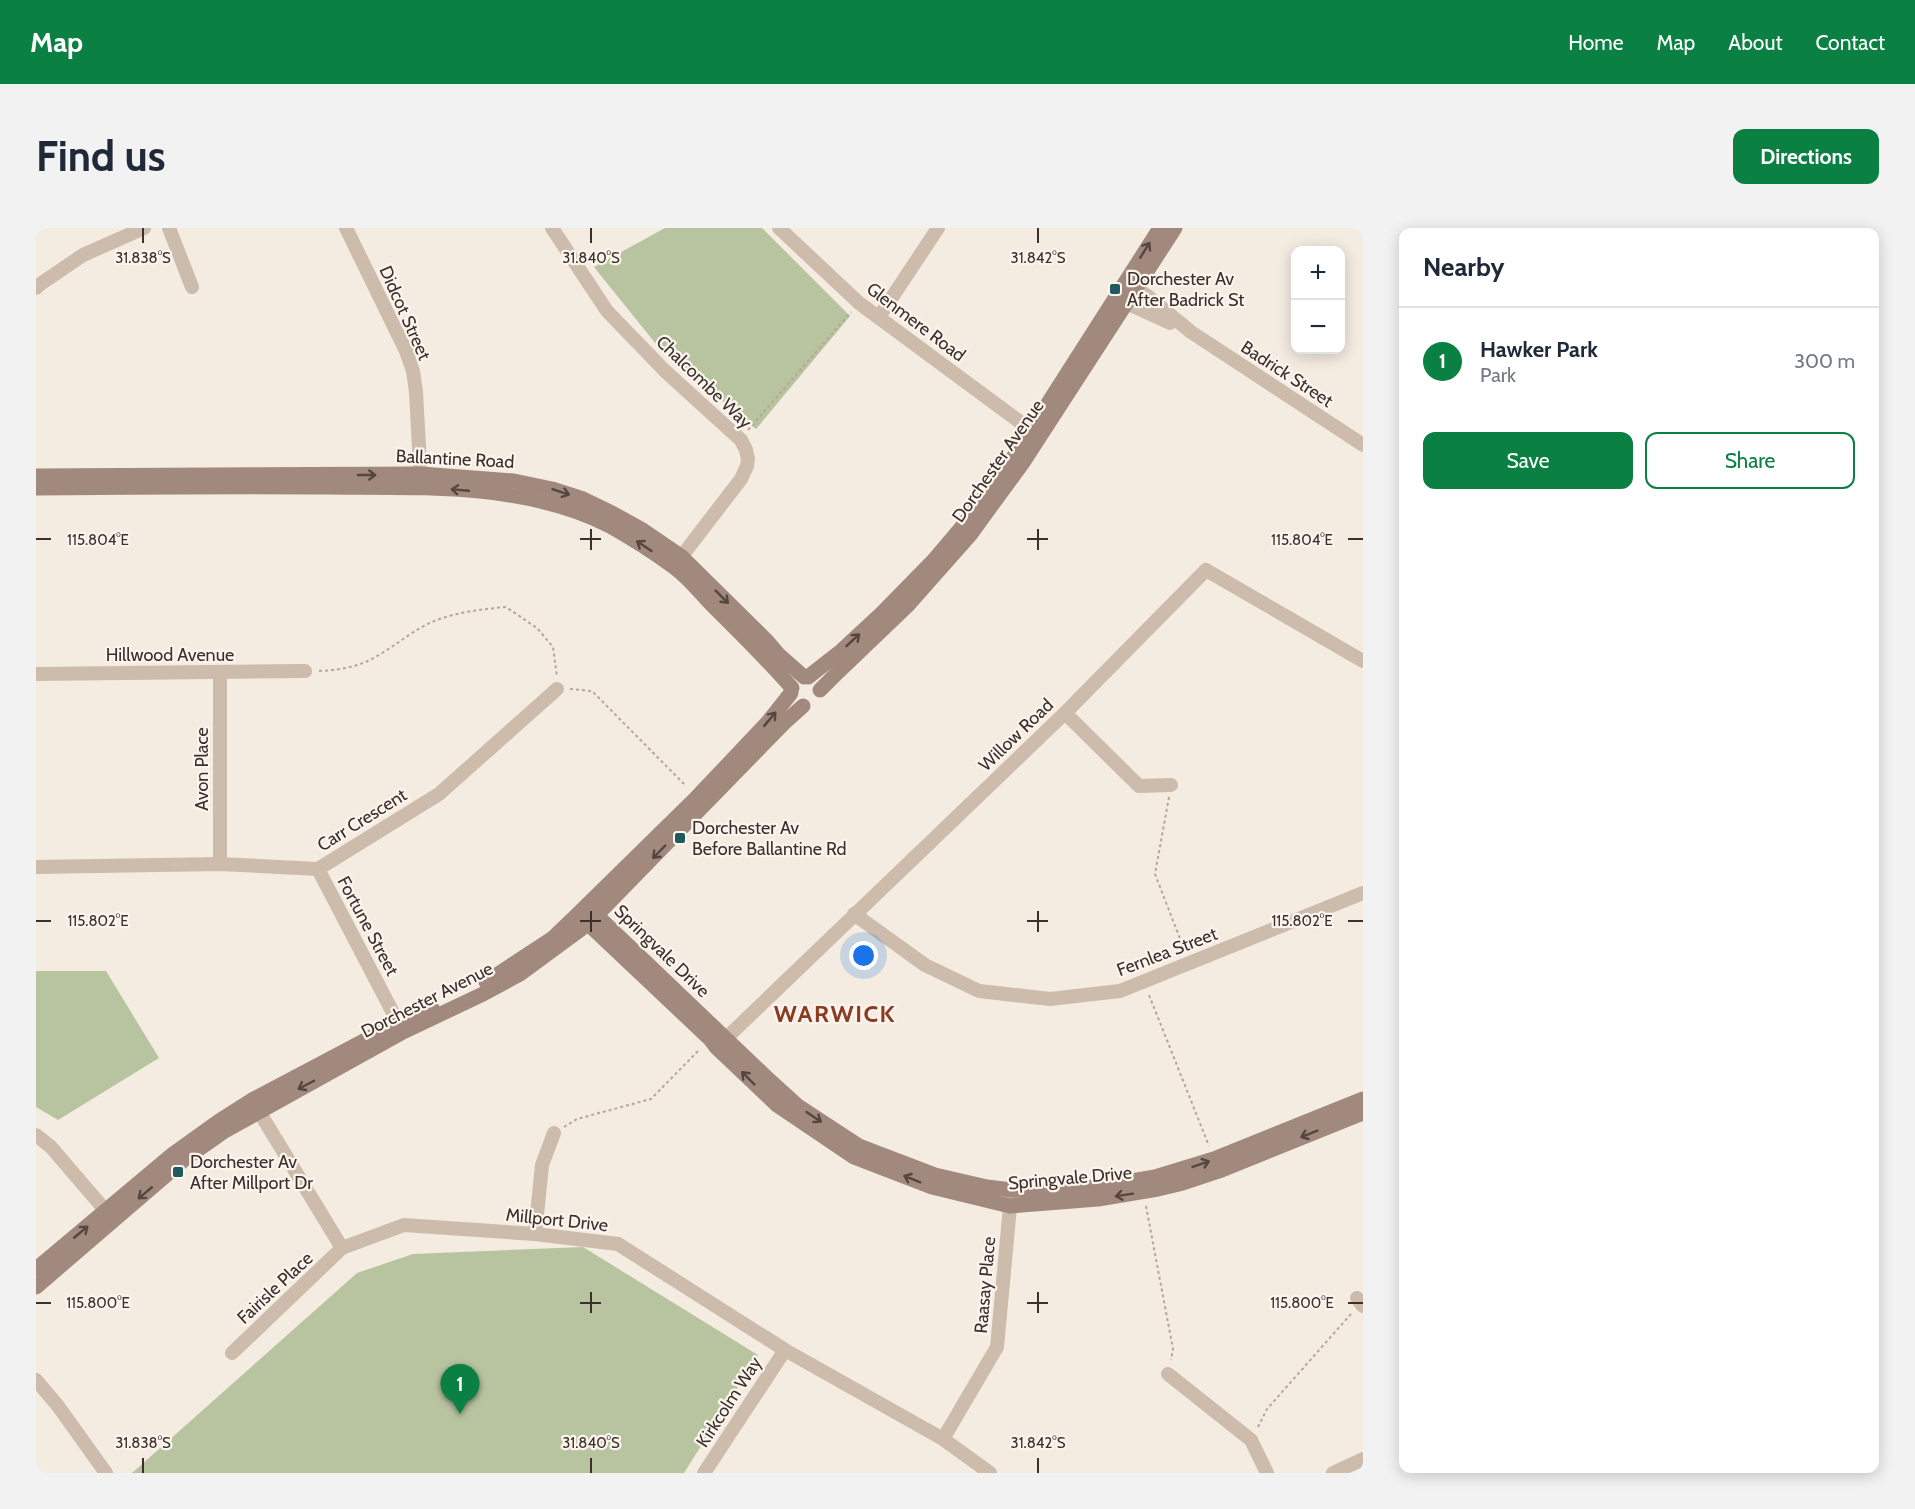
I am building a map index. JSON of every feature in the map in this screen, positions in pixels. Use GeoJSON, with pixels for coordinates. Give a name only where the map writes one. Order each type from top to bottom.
{"type":"FeatureCollection","features":[{"type":"Feature","properties":{"kind":"street"},"geometry":{"type":"LineString","coordinates":[[36,288],[83,255],[144,228]]}},
{"type":"Feature","properties":{"kind":"street"},"geometry":{"type":"LineString","coordinates":[[169,228],[192,287]]}},
{"type":"Feature","properties":{"kind":"street","name":"Didcot Street"},"geometry":{"type":"LineString","coordinates":[[346,228],[406,351],[413,371],[421,481]]}},
{"type":"Feature","properties":{"kind":"street","name":"Chalcombe Way"},"geometry":{"type":"LineString","coordinates":[[552,228],[607,311],[665,371],[741,440],[748,459],[741,479],[678,562]]}},
{"type":"Feature","properties":{"kind":"street","name":"Glenmere Road"},"geometry":{"type":"LineString","coordinates":[[779,228],[859,303],[1035,432]]}},
{"type":"Feature","properties":{"kind":"street"},"geometry":{"type":"LineString","coordinates":[[879,317],[938,228]]}},
{"type":"Feature","properties":{"kind":"street","name":"Dorchester Avenue"},"geometry":{"type":"LineString","coordinates":[[588,915],[768,722],[799,679],[806,677],[848,644],[900,596],[962,528],[1035,432],[1122,300],[1160,228]]}},
{"type":"Feature","properties":{"kind":"street","name":"Dorchester Avenue"},"geometry":{"type":"LineString","coordinates":[[1131,285],[1175,228]]}},
{"type":"Feature","properties":{"kind":"street","name":"Badrick Street"},"geometry":{"type":"LineString","coordinates":[[1131,285],[1191,332],[1363,445]]}},
{"type":"Feature","properties":{"kind":"street","name":"Badrick Street"},"geometry":{"type":"LineString","coordinates":[[1122,300],[1191,332]]}},
{"type":"Feature","properties":{"kind":"street","name":"Dorchester Avenue"},"geometry":{"type":"LineString","coordinates":[[36,1269],[223,1132],[255,1105],[401,1027],[483,994],[520,974],[588,915],[784,723],[803,706],[817,701],[820,690],[908,605],[970,535],[1024,461],[1035,432]]}},
{"type":"Feature","properties":{"kind":"street","name":"Ballantine Road"},"geometry":{"type":"LineString","coordinates":[[36,476],[421,481],[548,502],[609,526],[678,562],[806,677]]}},
{"type":"Feature","properties":{"kind":"street","name":"Ballantine Road"},"geometry":{"type":"LineString","coordinates":[[36,488],[421,481]]}},
{"type":"Feature","properties":{"kind":"street","name":"Ballantine Road"},"geometry":{"type":"LineString","coordinates":[[678,562],[771,664],[791,690]]}},
{"type":"Feature","properties":{"kind":"street","name":"Willow Road"},"geometry":{"type":"LineString","coordinates":[[717,1041],[1065,713],[1206,570],[1363,661]]}},
{"type":"Feature","properties":{"kind":"street","name":"Hillwood Avenue"},"geometry":{"type":"LineString","coordinates":[[36,674],[305,671]]}},
{"type":"Feature","properties":{"kind":"street","name":"Avon Place"},"geometry":{"type":"LineString","coordinates":[[220,673],[220,864]]}},
{"type":"Feature","properties":{"kind":"street"},"geometry":{"type":"LineString","coordinates":[[806,677],[815,680],[820,690]]}},
{"type":"Feature","properties":{"kind":"street","name":"Carr Crescent"},"geometry":{"type":"LineString","coordinates":[[36,867],[220,864],[318,869],[439,794],[557,689]]}},
{"type":"Feature","properties":{"kind":"street"},"geometry":{"type":"LineString","coordinates":[[791,690],[795,702],[803,706]]}},
{"type":"Feature","properties":{"kind":"street"},"geometry":{"type":"LineString","coordinates":[[1065,713],[1139,786],[1171,785]]}},
{"type":"Feature","properties":{"kind":"street","name":"Fortune Street"},"geometry":{"type":"LineString","coordinates":[[318,869],[401,1027]]}},
{"type":"Feature","properties":{"kind":"street","name":"Fernlea Street"},"geometry":{"type":"LineString","coordinates":[[854,914],[925,965],[979,991],[1050,999],[1120,991],[1363,894]]}},
{"type":"Feature","properties":{"kind":"street","name":"Springvale Drive"},"geometry":{"type":"LineString","coordinates":[[588,915],[717,1041],[777,1105],[854,1157],[932,1187],[1011,1198],[1098,1199],[1143,1192],[1183,1183],[1219,1171],[1363,1113]]}},
{"type":"Feature","properties":{"kind":"street","name":"Springvale Drive"},"geometry":{"type":"LineString","coordinates":[[1011,1198],[1037,1191],[1097,1187],[1155,1177],[1214,1159],[1363,1099]]}},
{"type":"Feature","properties":{"kind":"street"},"geometry":{"type":"LineString","coordinates":[[255,1105],[342,1248]]}},
{"type":"Feature","properties":{"kind":"street"},"geometry":{"type":"LineString","coordinates":[[535,1234],[542,1165],[554,1133]]}},
{"type":"Feature","properties":{"kind":"street"},"geometry":{"type":"LineString","coordinates":[[36,1135],[51,1147],[109,1215]]}},
{"type":"Feature","properties":{"kind":"street","name":"Raasay Place"},"geometry":{"type":"LineString","coordinates":[[943,1439],[997,1347],[1011,1198]]}},
{"type":"Feature","properties":{"kind":"street","name":"Dorchester Avenue"},"geometry":{"type":"LineString","coordinates":[[36,1287],[109,1215]]}},
{"type":"Feature","properties":{"kind":"street","name":"Millport Drive"},"geometry":{"type":"LineString","coordinates":[[342,1248],[404,1226],[535,1234],[618,1244],[785,1350],[943,1439],[990,1473]]}},
{"type":"Feature","properties":{"kind":"street","name":"Fairisle Place"},"geometry":{"type":"LineString","coordinates":[[231,1353],[342,1248]]}},
{"type":"Feature","properties":{"kind":"street","name":"Kirkcolm Way"},"geometry":{"type":"LineString","coordinates":[[704,1473],[785,1350]]}},
{"type":"Feature","properties":{"kind":"street"},"geometry":{"type":"LineString","coordinates":[[1168,1374],[1251,1440],[1267,1473]]}},
{"type":"Feature","properties":{"kind":"street"},"geometry":{"type":"LineString","coordinates":[[36,1380],[40,1388],[58,1406],[101,1471]]}},
{"type":"Feature","properties":{"kind":"street"},"geometry":{"type":"LineString","coordinates":[[1333,1473],[1363,1459]]}},
{"type":"Feature","properties":{"kind":"path"},"geometry":{"type":"LineString","coordinates":[[741,440],[859,303]]}},
{"type":"Feature","properties":{"kind":"path"},"geometry":{"type":"LineString","coordinates":[[305,671],[344,669],[376,657],[411,633],[437,620],[506,607],[537,628],[554,647],[557,689],[592,691],[697,797]]}},
{"type":"Feature","properties":{"kind":"path"},"geometry":{"type":"LineString","coordinates":[[1171,785],[1155,874],[1190,963]]}},
{"type":"Feature","properties":{"kind":"path"},"geometry":{"type":"LineString","coordinates":[[1143,982],[1214,1159]]}},
{"type":"Feature","properties":{"kind":"path"},"geometry":{"type":"LineString","coordinates":[[554,1133],[577,1119],[651,1099],[717,1041]]}},
{"type":"Feature","properties":{"kind":"path"},"geometry":{"type":"LineString","coordinates":[[1143,1192],[1173,1349],[1168,1374]]}},
{"type":"Feature","properties":{"kind":"path"},"geometry":{"type":"LineString","coordinates":[[1251,1440],[1267,1409],[1360,1302]]}},
{"type":"Feature","properties":{"kind":"green space"},"geometry":{"type":"Polygon","coordinates":[[[665,228],[762,228],[850,316],[756,429],[660,349],[594,267],[665,228]]]}},
{"type":"Feature","properties":{"kind":"green space"},"geometry":{"type":"Polygon","coordinates":[[[36,971],[106,971],[159,1058],[58,1120],[36,1107],[36,971]]]}},
{"type":"Feature","properties":{"kind":"green space"},"geometry":{"type":"Polygon","coordinates":[[[583,1247],[758,1355],[684,1473],[132,1473],[357,1273],[413,1254],[583,1247]]]}},
{"type":"Feature","properties":{"kind":"place","name":"Dorchester Av After Badrick St"},"geometry":{"type":"Point","coordinates":[1115,289]}},
{"type":"Feature","properties":{"kind":"place","name":"Dorchester Av Before Ballantine Rd"},"geometry":{"type":"Point","coordinates":[680,838]}},
{"type":"Feature","properties":{"kind":"place","name":"Dorchester Av After Millport Dr"},"geometry":{"type":"Point","coordinates":[178,1172]}},
{"type":"Feature","properties":{"kind":"place","name":"Hawker Park"},"geometry":{"type":"Point","coordinates":[460,1414]}},
{"type":"Feature","properties":{"kind":"district","name":"WARWICK"},"geometry":{"type":"Point","coordinates":[835,1013]}}]}
